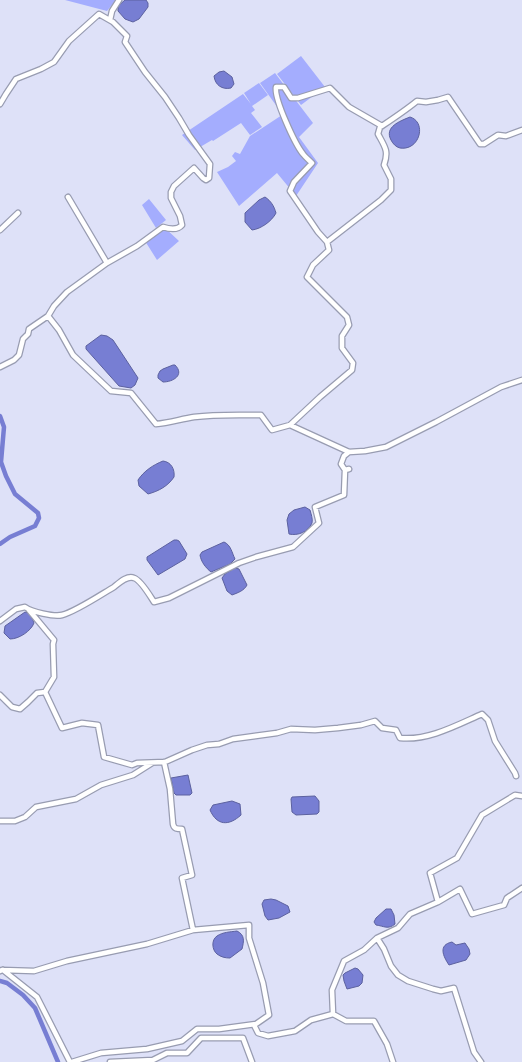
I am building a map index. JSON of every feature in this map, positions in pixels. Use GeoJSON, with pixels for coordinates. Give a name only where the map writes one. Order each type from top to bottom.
{"type":"FeatureCollection","features":[{"type":"Feature","properties":{"kind":"street"},"geometry":{"type":"LineString","coordinates":[[110,20],[119,0]]}},
{"type":"Feature","properties":{"kind":"street"},"geometry":{"type":"LineString","coordinates":[[0,104],[16,79],[54,62],[69,40],[99,14],[113,22],[127,36],[125,42],[130,50],[180,118],[189,135],[210,164],[209,178],[206,180],[194,168],[174,186],[171,192],[171,198],[180,216],[182,225],[180,227],[175,229],[163,227],[66,292],[48,316],[29,329],[14,360],[0,367]]}},
{"type":"Feature","properties":{"kind":"street"},"geometry":{"type":"LineString","coordinates":[[48,316],[59,330],[73,355],[111,391],[131,393],[156,424],[192,417],[261,415],[272,430],[290,425],[352,370],[353,363],[342,348],[342,336],[349,325],[347,317],[307,277],[313,265],[329,250],[327,242],[290,191],[294,182],[312,163],[302,154],[282,114],[275,92],[276,87],[284,87],[291,98],[298,98],[330,88],[349,107],[382,126]]}},
{"type":"Feature","properties":{"kind":"street"},"geometry":{"type":"LineString","coordinates":[[327,242],[391,190],[391,180],[384,165],[387,151],[378,134],[380,127],[417,101],[426,102],[448,97],[480,144],[484,144],[498,135],[506,136],[522,130]]}},
{"type":"Feature","properties":{"kind":"street"},"geometry":{"type":"LineString","coordinates":[[68,197],[107,263]]}},
{"type":"Feature","properties":{"kind":"street"},"geometry":{"type":"LineString","coordinates":[[0,230],[18,213]]}},
{"type":"Feature","properties":{"kind":"street"},"geometry":{"type":"LineString","coordinates":[[290,425],[349,452],[365,451],[386,446],[501,387],[522,380]]}},
{"type":"Feature","properties":{"kind":"street"},"geometry":{"type":"LineString","coordinates":[[1,619],[16,609],[25,607],[42,613],[61,616],[71,612],[126,578],[134,578],[139,581],[154,602],[169,598],[239,563],[293,548],[319,523],[315,507],[344,495],[347,469],[341,464],[344,456],[349,452]]}},
{"type":"Feature","properties":{"kind":"street"},"geometry":{"type":"LineString","coordinates":[[28,609],[54,640],[54,677],[45,692]]}},
{"type":"Feature","properties":{"kind":"street"},"geometry":{"type":"LineString","coordinates":[[0,695],[12,707],[20,709],[37,693],[45,692]]}},
{"type":"Feature","properties":{"kind":"street"},"geometry":{"type":"LineString","coordinates":[[45,692],[62,728],[82,723],[98,725],[104,757],[132,765],[137,763],[164,762],[207,745],[291,729],[315,730],[338,728],[375,721],[382,728],[396,730],[400,738],[417,737],[441,732],[482,714],[488,720],[495,742],[516,776]]}},
{"type":"Feature","properties":{"kind":"street"},"geometry":{"type":"LineString","coordinates":[[0,821],[16,820],[25,817],[36,807],[76,799],[101,785],[133,774],[153,762]]}},
{"type":"Feature","properties":{"kind":"street"},"geometry":{"type":"LineString","coordinates":[[164,762],[170,789],[173,824],[176,829],[182,829],[192,875],[182,878],[193,930]]}},
{"type":"Feature","properties":{"kind":"street"},"geometry":{"type":"LineString","coordinates":[[438,902],[430,873],[457,858],[482,815],[515,796],[522,796]]}},
{"type":"Feature","properties":{"kind":"street"},"geometry":{"type":"LineString","coordinates":[[333,1014],[332,990],[344,961],[364,950],[378,938],[398,928],[410,914],[438,902],[460,889],[472,914],[504,905],[507,898],[522,888]]}},
{"type":"Feature","properties":{"kind":"street"},"geometry":{"type":"LineString","coordinates":[[249,925],[249,938],[263,983],[269,1015],[256,1024],[219,1029],[197,1029],[182,1041],[147,1049],[101,1053],[71,1062],[37,997],[1,970],[34,971],[67,961],[147,944],[193,930],[249,925]]}},
{"type":"Feature","properties":{"kind":"street"},"geometry":{"type":"LineString","coordinates":[[378,938],[391,966],[398,975],[408,981],[441,991],[454,988],[474,1052],[481,1062]]}},
{"type":"Feature","properties":{"kind":"street"},"geometry":{"type":"LineString","coordinates":[[256,1024],[254,1025],[258,1034],[268,1036],[295,1031],[311,1020],[333,1014],[346,1021],[374,1021],[387,1044],[393,1062]]}},
{"type":"Feature","properties":{"kind":"street"},"geometry":{"type":"LineString","coordinates":[[110,1062],[153,1060],[167,1053],[187,1053],[201,1038],[244,1038],[252,1062]]}},
{"type":"Feature","properties":{"kind":"shaded area"},"geometry":{"type":"Polygon","coordinates":[[[65,0],[116,0],[107,11],[65,0]]]}},
{"type":"Feature","properties":{"kind":"shaded area"},"geometry":{"type":"Polygon","coordinates":[[[125,0],[146,0],[148,7],[139,19],[133,22],[125,19],[118,11],[118,6],[125,0]]]}},
{"type":"Feature","properties":{"kind":"shaded area"},"geometry":{"type":"Polygon","coordinates":[[[301,56],[325,87],[301,105],[277,74],[301,56]]]}},
{"type":"Feature","properties":{"kind":"shaded area"},"geometry":{"type":"Polygon","coordinates":[[[224,71],[232,77],[234,84],[231,88],[222,87],[217,84],[214,76],[224,71]]]}},
{"type":"Feature","properties":{"kind":"shaded area"},"geometry":{"type":"Polygon","coordinates":[[[275,73],[313,123],[299,137],[318,163],[296,196],[277,173],[239,206],[217,172],[236,161],[232,156],[235,152],[240,154],[250,136],[283,115],[260,83],[275,73]]]}},
{"type":"Feature","properties":{"kind":"shaded area"},"geometry":{"type":"Polygon","coordinates":[[[259,83],[268,95],[252,106],[255,110],[251,113],[262,127],[250,135],[241,123],[195,150],[182,135],[243,94],[251,104],[244,93],[259,83]]]}},
{"type":"Feature","properties":{"kind":"shaded area"},"geometry":{"type":"Polygon","coordinates":[[[410,117],[418,124],[419,136],[407,148],[399,148],[389,135],[391,128],[410,117]]]}},
{"type":"Feature","properties":{"kind":"shaded area"},"geometry":{"type":"Polygon","coordinates":[[[265,197],[272,204],[276,213],[266,224],[252,230],[245,222],[245,213],[265,197]]]}},
{"type":"Feature","properties":{"kind":"shaded area"},"geometry":{"type":"Polygon","coordinates":[[[149,199],[166,220],[156,228],[142,205],[149,199]]]}},
{"type":"Feature","properties":{"kind":"shaded area"},"geometry":{"type":"Polygon","coordinates":[[[165,228],[179,241],[157,260],[145,241],[165,228]]]}},
{"type":"Feature","properties":{"kind":"shaded area"},"geometry":{"type":"Polygon","coordinates":[[[101,335],[113,340],[138,378],[135,385],[131,388],[119,386],[86,349],[86,346],[101,335]]]}},
{"type":"Feature","properties":{"kind":"shaded area"},"geometry":{"type":"Polygon","coordinates":[[[175,365],[179,372],[177,377],[163,382],[158,378],[160,371],[175,365]]]}},
{"type":"Feature","properties":{"kind":"shaded area"},"geometry":{"type":"Polygon","coordinates":[[[163,461],[172,466],[174,477],[163,488],[148,494],[139,486],[138,480],[149,469],[163,461]]]}},
{"type":"Feature","properties":{"kind":"shaded area"},"geometry":{"type":"Polygon","coordinates":[[[305,507],[310,510],[312,523],[302,533],[289,534],[287,520],[289,514],[294,510],[305,507]]]}},
{"type":"Feature","properties":{"kind":"shaded area"},"geometry":{"type":"Polygon","coordinates":[[[174,540],[179,541],[187,554],[185,559],[158,575],[147,560],[147,557],[174,540]]]}},
{"type":"Feature","properties":{"kind":"shaded area"},"geometry":{"type":"Polygon","coordinates":[[[224,542],[230,547],[235,559],[230,564],[211,572],[204,565],[200,555],[202,552],[224,542]]]}},
{"type":"Feature","properties":{"kind":"shaded area"},"geometry":{"type":"Polygon","coordinates":[[[235,568],[239,569],[247,585],[232,595],[227,591],[222,578],[235,568]]]}},
{"type":"Feature","properties":{"kind":"shaded area"},"geometry":{"type":"Polygon","coordinates":[[[25,612],[29,613],[34,623],[21,636],[10,639],[4,633],[5,626],[25,612]]]}},
{"type":"Feature","properties":{"kind":"shaded area"},"geometry":{"type":"Polygon","coordinates":[[[188,775],[192,793],[190,795],[176,795],[171,778],[188,775]]]}},
{"type":"Feature","properties":{"kind":"shaded area"},"geometry":{"type":"Polygon","coordinates":[[[315,796],[319,801],[319,812],[317,814],[296,815],[292,812],[292,797],[315,796]]]}},
{"type":"Feature","properties":{"kind":"shaded area"},"geometry":{"type":"Polygon","coordinates":[[[232,801],[240,804],[241,815],[232,821],[220,822],[210,810],[213,805],[232,801]]]}},
{"type":"Feature","properties":{"kind":"shaded area"},"geometry":{"type":"Polygon","coordinates":[[[271,899],[288,906],[290,912],[279,918],[268,920],[262,904],[264,900],[271,899]]]}},
{"type":"Feature","properties":{"kind":"shaded area"},"geometry":{"type":"Polygon","coordinates":[[[386,909],[391,909],[395,924],[388,927],[376,925],[374,922],[376,918],[386,909]]]}},
{"type":"Feature","properties":{"kind":"shaded area"},"geometry":{"type":"Polygon","coordinates":[[[237,931],[243,938],[242,949],[230,958],[217,954],[213,945],[215,938],[227,932],[237,931]]]}},
{"type":"Feature","properties":{"kind":"shaded area"},"geometry":{"type":"Polygon","coordinates":[[[452,942],[456,945],[465,943],[470,954],[466,960],[449,965],[443,948],[452,942]]]}},
{"type":"Feature","properties":{"kind":"shaded area"},"geometry":{"type":"Polygon","coordinates":[[[355,968],[363,975],[362,983],[359,986],[347,989],[343,975],[355,968]]]}},
{"type":"Feature","properties":{"kind":"waterway"},"geometry":{"type":"LineString","coordinates":[[0,416],[4,427],[1,462],[6,476],[15,494],[38,513],[39,518],[35,526],[10,537],[0,544]]}},
{"type":"Feature","properties":{"kind":"waterway"},"geometry":{"type":"LineString","coordinates":[[0,981],[7,983],[23,995],[35,1008],[58,1062]]}}]}
